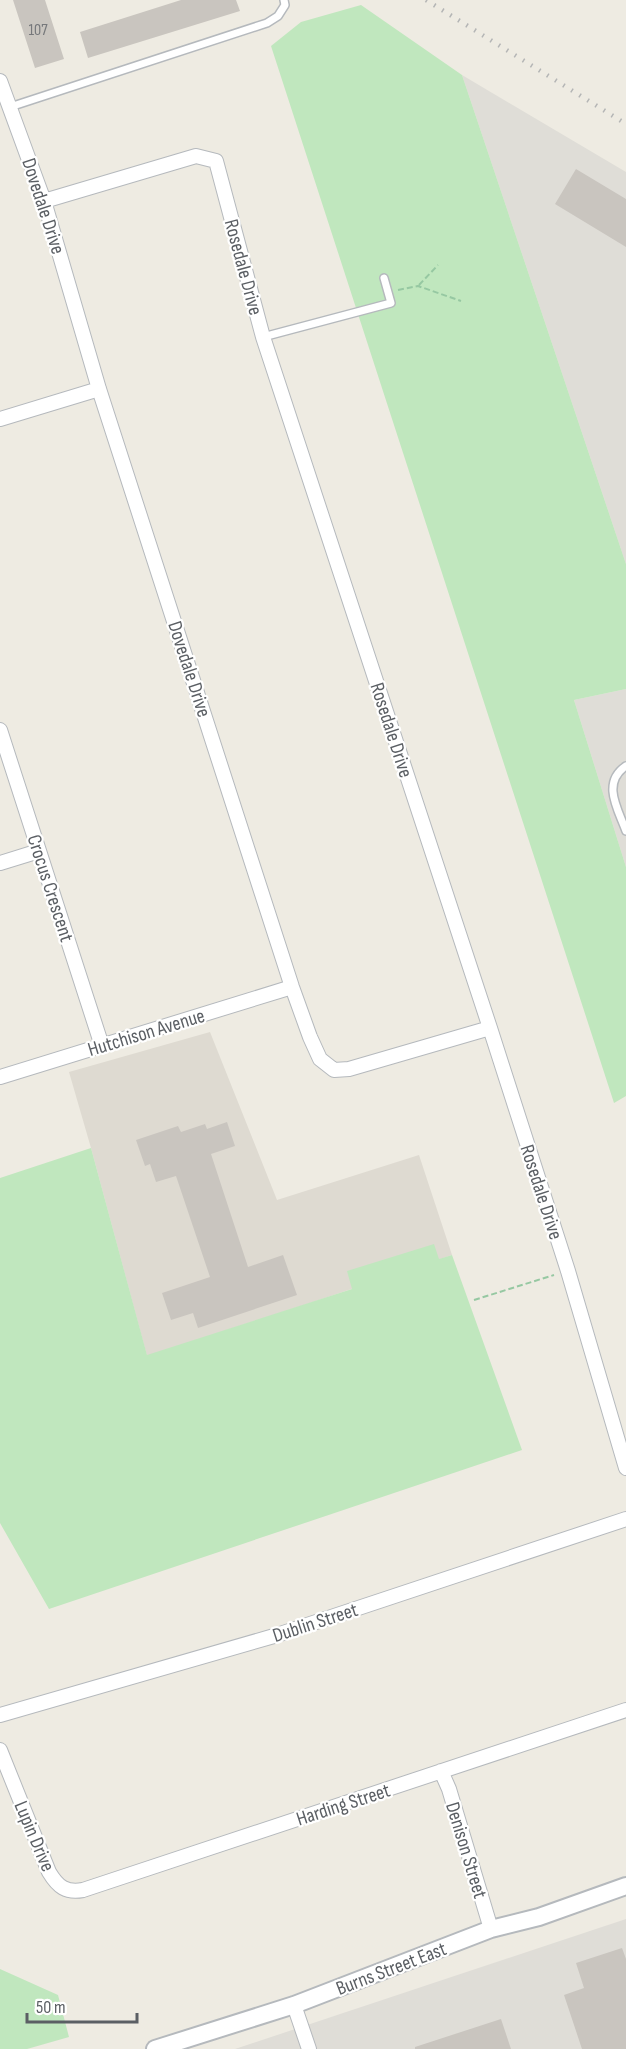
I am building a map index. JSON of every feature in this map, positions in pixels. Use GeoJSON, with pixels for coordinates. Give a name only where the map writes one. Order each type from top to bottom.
{"type":"FeatureCollection","features":[{"type":"Feature","properties":{"kind":"street","name":"Dovedale Drive"},"geometry":{"type":"LineString","coordinates":[[0,81],[44,201],[99,389],[292,987],[320,1059],[334,1070],[349,1069],[490,1028]]}},
{"type":"Feature","properties":{"kind":"street","name":"Rosedale Drive"},"geometry":{"type":"LineString","coordinates":[[44,201],[196,156],[216,161],[263,337],[490,1028],[567,1271],[626,1468]]}},
{"type":"Feature","properties":{"kind":"street"},"geometry":{"type":"LineString","coordinates":[[0,419],[99,389]]}},
{"type":"Feature","properties":{"kind":"street","name":"Crocus Crescent"},"geometry":{"type":"LineString","coordinates":[[0,730],[102,1046]]}},
{"type":"Feature","properties":{"kind":"street"},"geometry":{"type":"LineString","coordinates":[[0,863],[39,851]]}},
{"type":"Feature","properties":{"kind":"street","name":"Hutchison Avenue"},"geometry":{"type":"LineString","coordinates":[[0,1077],[292,987]]}},
{"type":"Feature","properties":{"kind":"street","name":"Dublin Street"},"geometry":{"type":"LineString","coordinates":[[0,1715],[274,1636],[626,1519]]}},
{"type":"Feature","properties":{"kind":"street","name":"Harding Street"},"geometry":{"type":"LineString","coordinates":[[59,1887],[70,1892],[83,1890],[626,1710]]}},
{"type":"Feature","properties":{"kind":"street","name":"Lupin Drive"},"geometry":{"type":"LineString","coordinates":[[0,1750],[49,1872],[59,1887]]}},
{"type":"Feature","properties":{"kind":"street","name":"Denison Street"},"geometry":{"type":"LineString","coordinates":[[441,1771],[449,1789],[491,1929]]}},
{"type":"Feature","properties":{"kind":"street","name":"Burns Street East"},"geometry":{"type":"LineString","coordinates":[[155,2049],[294,2005],[491,1929],[539,1917],[626,1886]]}},
{"type":"Feature","properties":{"kind":"street"},"geometry":{"type":"LineString","coordinates":[[294,2005],[309,2049]]}},
{"type":"Feature","properties":{"kind":"lane"},"geometry":{"type":"LineString","coordinates":[[10,107],[267,23],[278,16],[285,5],[284,0]]}},
{"type":"Feature","properties":{"kind":"lane"},"geometry":{"type":"LineString","coordinates":[[263,337],[391,303],[384,278]]}},
{"type":"Feature","properties":{"kind":"lane"},"geometry":{"type":"LineString","coordinates":[[626,766],[617,772],[611,791],[626,831]]}},
{"type":"Feature","properties":{"kind":"path"},"geometry":{"type":"LineString","coordinates":[[388,293],[418,286],[438,266]]}},
{"type":"Feature","properties":{"kind":"path"},"geometry":{"type":"LineString","coordinates":[[418,286],[461,301]]}},
{"type":"Feature","properties":{"kind":"path"},"geometry":{"type":"LineString","coordinates":[[474,1300],[567,1271]]}},
{"type":"Feature","properties":{"kind":"shaded area"},"geometry":{"type":"Polygon","coordinates":[[[462,75],[626,172],[626,564],[462,75]]]}},
{"type":"Feature","properties":{"kind":"shaded area"},"geometry":{"type":"Polygon","coordinates":[[[626,689],[626,867],[574,700],[626,689]]]}},
{"type":"Feature","properties":{"kind":"shaded area"},"geometry":{"type":"Polygon","coordinates":[[[210,1032],[277,1200],[419,1155],[452,1255],[147,1356],[69,1072],[210,1032]]]}},
{"type":"Feature","properties":{"kind":"shaded area"},"geometry":{"type":"Polygon","coordinates":[[[626,1919],[626,2049],[235,2049],[626,1919]]]}},
{"type":"Feature","properties":{"kind":"green space"},"geometry":{"type":"Polygon","coordinates":[[[361,5],[462,75],[626,564],[626,689],[574,700],[626,867],[626,1096],[614,1103],[271,46],[301,22],[361,5]]]}},
{"type":"Feature","properties":{"kind":"green space"},"geometry":{"type":"Polygon","coordinates":[[[91,1148],[147,1355],[352,1289],[347,1271],[434,1244],[439,1259],[452,1255],[522,1450],[49,1609],[0,1523],[0,1178],[91,1148]]]}},
{"type":"Feature","properties":{"kind":"green space"},"geometry":{"type":"Polygon","coordinates":[[[0,1969],[58,1995],[69,2037],[27,2049],[0,2049],[0,1969]]]}},
{"type":"Feature","properties":{"kind":"building"},"geometry":{"type":"Polygon","coordinates":[[[13,0],[45,0],[64,59],[35,68],[13,0]]]}},
{"type":"Feature","properties":{"kind":"building"},"geometry":{"type":"Polygon","coordinates":[[[181,0],[236,0],[240,11],[88,58],[80,32],[181,0]]]}},
{"type":"Feature","properties":{"kind":"building"},"geometry":{"type":"Polygon","coordinates":[[[576,169],[626,199],[626,247],[555,204],[576,169]]]}},
{"type":"Feature","properties":{"kind":"building"},"geometry":{"type":"Polygon","coordinates":[[[227,1122],[235,1146],[211,1154],[248,1267],[283,1255],[297,1295],[198,1328],[193,1313],[171,1320],[162,1293],[210,1277],[176,1176],[156,1182],[150,1164],[145,1166],[136,1140],[178,1126],[181,1132],[205,1124],[207,1129],[227,1122]]]}},
{"type":"Feature","properties":{"kind":"building"},"geometry":{"type":"Polygon","coordinates":[[[622,1948],[626,1959],[626,2049],[582,2049],[564,1995],[584,1988],[576,1963],[622,1948]]]}},
{"type":"Feature","properties":{"kind":"building"},"geometry":{"type":"Polygon","coordinates":[[[501,2019],[511,2049],[415,2049],[415,2047],[501,2019]]]}},
{"type":"Feature","properties":{"kind":"railway"},"geometry":{"type":"LineString","coordinates":[[426,0],[626,124]]}}]}
